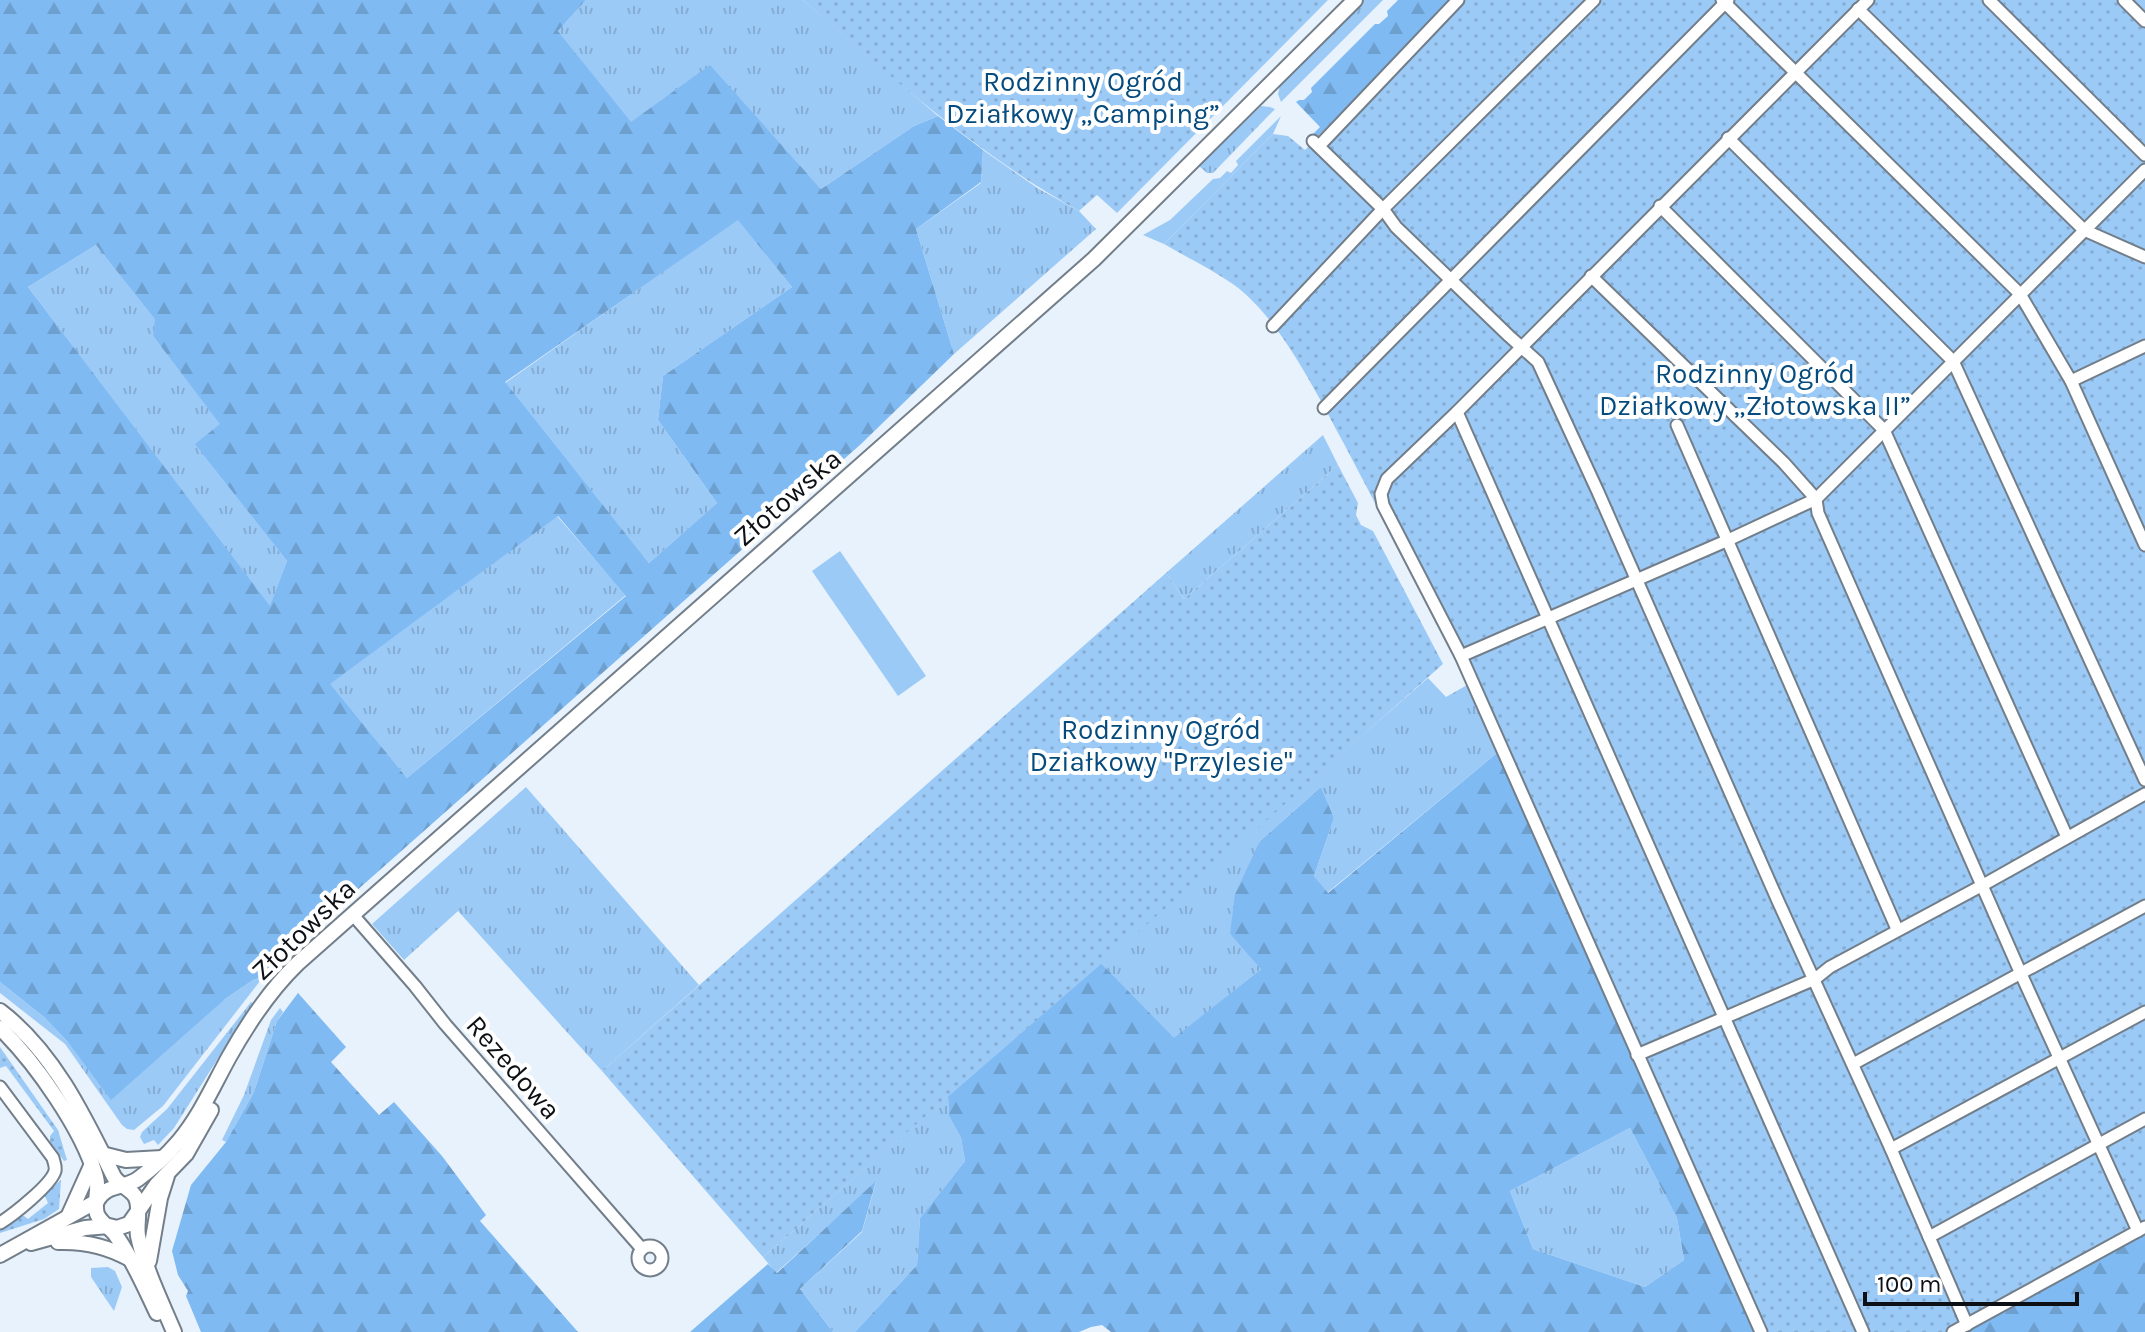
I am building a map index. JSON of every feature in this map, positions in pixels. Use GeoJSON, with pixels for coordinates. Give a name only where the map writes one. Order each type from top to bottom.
{"type":"FeatureCollection","features":[{"type":"Feature","properties":{"kind":"street","name":"Złotowska"},"geometry":{"type":"LineString","coordinates":[[120,1186],[186,1154],[238,1057],[249,1026],[285,976],[1084,268],[1355,0]]}},
{"type":"Feature","properties":{"kind":"street"},"geometry":{"type":"LineString","coordinates":[[1458,0],[1316,144],[1383,209],[1396,227],[1538,362],[1967,1325]]}},
{"type":"Feature","properties":{"kind":"street"},"geometry":{"type":"LineString","coordinates":[[1273,326],[1383,209],[1594,0]]}},
{"type":"Feature","properties":{"kind":"street"},"geometry":{"type":"LineString","coordinates":[[1761,1332],[1461,656],[1383,505],[1381,494],[1387,479],[1868,0]]}},
{"type":"Feature","properties":{"kind":"street"},"geometry":{"type":"LineString","coordinates":[[1989,0],[2145,155]]}},
{"type":"Feature","properties":{"kind":"street"},"geometry":{"type":"LineString","coordinates":[[2124,0],[2145,21]]}},
{"type":"Feature","properties":{"kind":"street"},"geometry":{"type":"LineString","coordinates":[[1324,408],[1725,1],[2020,294],[2071,381],[2145,545]]}},
{"type":"Feature","properties":{"kind":"street"},"geometry":{"type":"LineString","coordinates":[[1858,9],[2084,230],[2145,257]]}},
{"type":"Feature","properties":{"kind":"street"},"geometry":{"type":"LineString","coordinates":[[1728,138],[1953,361],[2145,780]]}},
{"type":"Feature","properties":{"kind":"street"},"geometry":{"type":"LineString","coordinates":[[1461,656],[1816,499],[2145,170]]}},
{"type":"Feature","properties":{"kind":"street"},"geometry":{"type":"LineString","coordinates":[[1660,206],[1884,430],[2067,837]]}},
{"type":"Feature","properties":{"kind":"street"},"geometry":{"type":"LineString","coordinates":[[1591,276],[1773,452],[1816,499],[1818,513],[2021,974],[2098,1145],[2142,1229],[1953,1332]]}},
{"type":"Feature","properties":{"kind":"street"},"geometry":{"type":"LineString","coordinates":[[2071,381],[2145,346]]}},
{"type":"Feature","properties":{"kind":"street"},"geometry":{"type":"LineString","coordinates":[[1457,412],[1863,1332]]}},
{"type":"Feature","properties":{"kind":"street"},"geometry":{"type":"LineString","coordinates":[[1677,425],[1897,929]]}},
{"type":"Feature","properties":{"kind":"street"},"geometry":{"type":"LineString","coordinates":[[1637,1055],[1815,979],[1830,967],[1897,929],[1983,885],[2145,794]]}},
{"type":"Feature","properties":{"kind":"street"},"geometry":{"type":"LineString","coordinates":[[1853,1064],[2145,906]]}},
{"type":"Feature","properties":{"kind":"street","name":"Rezedowa"},"geometry":{"type":"LineString","coordinates":[[353,915],[642,1249]]}},
{"type":"Feature","properties":{"kind":"street"},"geometry":{"type":"LineString","coordinates":[[0,1011],[23,1029],[65,1087],[97,1159],[97,1214],[119,1239],[166,1332]]}},
{"type":"Feature","properties":{"kind":"street"},"geometry":{"type":"LineString","coordinates":[[1891,1149],[2145,1012]]}},
{"type":"Feature","properties":{"kind":"street"},"geometry":{"type":"LineString","coordinates":[[2,1034],[23,1029]]}},
{"type":"Feature","properties":{"kind":"street"},"geometry":{"type":"LineString","coordinates":[[2,1034],[31,1061],[97,1159],[120,1186],[136,1198],[138,1235],[174,1332]]}},
{"type":"Feature","properties":{"kind":"street"},"geometry":{"type":"LineString","coordinates":[[0,1087],[53,1158],[55,1166],[49,1182],[0,1223]]}},
{"type":"Feature","properties":{"kind":"street"},"geometry":{"type":"LineString","coordinates":[[1929,1237],[2145,1119]]}},
{"type":"Feature","properties":{"kind":"street"},"geometry":{"type":"LineString","coordinates":[[97,1159],[166,1165],[148,1265]]}},
{"type":"Feature","properties":{"kind":"street"},"geometry":{"type":"LineString","coordinates":[[75,1212],[97,1159]]}},
{"type":"Feature","properties":{"kind":"street","name":"Złotowska"},"geometry":{"type":"LineString","coordinates":[[137,1214],[166,1165]]}},
{"type":"Feature","properties":{"kind":"street"},"geometry":{"type":"LineString","coordinates":[[0,1255],[97,1201],[105,1190],[120,1186]]}},
{"type":"Feature","properties":{"kind":"street"},"geometry":{"type":"LineString","coordinates":[[21,1245],[85,1228],[126,1226],[137,1214]]}},
{"type":"Feature","properties":{"kind":"street"},"geometry":{"type":"LineString","coordinates":[[21,1245],[82,1242],[130,1259]]}},
{"type":"Feature","properties":{"kind":"green space"},"geometry":{"type":"Polygon","coordinates":[[[0,0],[586,0],[558,31],[631,122],[710,65],[821,189],[914,126],[938,116],[983,150],[981,182],[916,229],[954,354],[861,444],[285,954],[264,976],[225,999],[111,1100],[68,1042],[44,1017],[0,982],[0,0]],[[738,220],[505,382],[649,563],[717,503],[658,420],[663,376],[792,287],[738,220]],[[96,245],[28,287],[270,606],[287,561],[195,444],[220,424],[153,336],[155,319],[96,245]],[[558,516],[330,684],[407,778],[626,596],[558,516]]]}},
{"type":"Feature","properties":{"kind":"green space"},"geometry":{"type":"Polygon","coordinates":[[[586,0],[803,0],[938,116],[914,126],[821,189],[710,66],[631,123],[558,31],[586,0]]]}},
{"type":"Feature","properties":{"kind":"green space","name":"Rodzinny Ogród Działkowy „Camping”"},"geometry":{"type":"Polygon","coordinates":[[[803,0],[1328,0],[1117,213],[1097,195],[1079,211],[1005,165],[936,113],[803,0]]]}},
{"type":"Feature","properties":{"kind":"green space"},"geometry":{"type":"Polygon","coordinates":[[[1364,0],[1383,0],[1281,102],[1278,94],[1280,85],[1364,0]]]}},
{"type":"Feature","properties":{"kind":"green space"},"geometry":{"type":"Polygon","coordinates":[[[1398,0],[1452,0],[1317,137],[1313,134],[1320,127],[1296,102],[1304,100],[1312,92],[1311,88],[1375,24],[1388,16],[1387,11],[1398,0]]]}},
{"type":"Feature","properties":{"kind":"green space","name":"Rodzinny Ogród Działkowy „Złotowska II”"},"geometry":{"type":"Polygon","coordinates":[[[1452,0],[2145,0],[2145,1233],[1964,1332],[1754,1332],[1455,659],[1322,402],[1283,338],[1253,301],[1229,281],[1164,244],[1273,134],[1288,136],[1305,150],[1452,0]]]}},
{"type":"Feature","properties":{"kind":"green space"},"geometry":{"type":"Polygon","coordinates":[[[1261,106],[1275,109],[1213,173],[1207,173],[1199,166],[1261,106]]]}},
{"type":"Feature","properties":{"kind":"green space"},"geometry":{"type":"Polygon","coordinates":[[[1281,116],[1273,134],[1164,244],[1143,235],[1170,220],[1213,179],[1220,178],[1227,171],[1231,173],[1238,165],[1236,161],[1281,116]]]}},
{"type":"Feature","properties":{"kind":"green space"},"geometry":{"type":"Polygon","coordinates":[[[983,150],[1039,189],[1079,211],[1096,229],[954,354],[916,229],[981,183],[983,150]]]}},
{"type":"Feature","properties":{"kind":"green space"},"geometry":{"type":"Polygon","coordinates":[[[738,219],[792,287],[663,376],[658,420],[717,503],[649,563],[505,383],[738,219]]]}},
{"type":"Feature","properties":{"kind":"green space"},"geometry":{"type":"Polygon","coordinates":[[[96,245],[156,319],[153,336],[221,424],[196,444],[287,561],[270,607],[28,287],[96,245]]]}},
{"type":"Feature","properties":{"kind":"green space"},"geometry":{"type":"Polygon","coordinates":[[[1323,435],[1338,465],[1184,599],[1166,573],[1323,435]]]}},
{"type":"Feature","properties":{"kind":"green space","name":"Rodzinny Ogród Działkowy \"Przylesie\""},"geometry":{"type":"Polygon","coordinates":[[[1338,465],[1358,503],[1356,515],[1361,525],[1373,531],[1443,664],[763,1257],[602,1071],[1166,573],[1184,599],[1338,465]]]}},
{"type":"Feature","properties":{"kind":"green space"},"geometry":{"type":"Polygon","coordinates":[[[557,516],[626,595],[407,778],[329,684],[557,516]]]}},
{"type":"Feature","properties":{"kind":"green space"},"geometry":{"type":"Polygon","coordinates":[[[840,551],[926,676],[898,696],[812,571],[840,551]]]}},
{"type":"Feature","properties":{"kind":"green space"},"geometry":{"type":"Polygon","coordinates":[[[1428,678],[1446,697],[1467,685],[1497,753],[1327,893],[1314,876],[1334,818],[1321,787],[1260,841],[1230,934],[1262,968],[1174,1039],[1101,963],[1428,678]]]}},
{"type":"Feature","properties":{"kind":"green space"},"geometry":{"type":"Polygon","coordinates":[[[1497,753],[1754,1332],[1111,1332],[1102,1325],[1079,1332],[855,1332],[917,1265],[920,1218],[965,1161],[961,1138],[949,1116],[948,1096],[1101,963],[1174,1038],[1261,969],[1230,934],[1235,894],[1260,841],[1321,787],[1334,818],[1314,876],[1328,893],[1497,753]],[[1630,1128],[1510,1191],[1533,1249],[1645,1287],[1684,1260],[1677,1218],[1630,1128]]]}},
{"type":"Feature","properties":{"kind":"green space"},"geometry":{"type":"Polygon","coordinates":[[[526,787],[699,985],[602,1071],[458,911],[404,960],[372,924],[526,787]]]}},
{"type":"Feature","properties":{"kind":"green space"},"geometry":{"type":"Polygon","coordinates":[[[264,976],[163,1106],[134,1130],[122,1125],[65,1044],[0,993],[0,982],[44,1017],[68,1042],[225,999],[264,976]]]}},
{"type":"Feature","properties":{"kind":"green space"},"geometry":{"type":"Polygon","coordinates":[[[298,993],[346,1047],[331,1062],[379,1115],[394,1102],[442,1156],[486,1215],[480,1221],[578,1332],[201,1332],[186,1296],[188,1291],[178,1275],[172,1251],[191,1185],[226,1142],[254,1092],[277,1021],[298,993]]]}},
{"type":"Feature","properties":{"kind":"green space"},"geometry":{"type":"Polygon","coordinates":[[[251,1002],[174,1128],[158,1145],[154,1140],[144,1144],[140,1137],[142,1132],[167,1109],[251,1002]]]}},
{"type":"Feature","properties":{"kind":"green space"},"geometry":{"type":"Polygon","coordinates":[[[280,1008],[283,1012],[277,1021],[254,1092],[226,1142],[222,1140],[244,1095],[271,1020],[280,1008]]]}},
{"type":"Feature","properties":{"kind":"green space"},"geometry":{"type":"Polygon","coordinates":[[[0,1047],[58,1130],[67,1160],[64,1161],[50,1142],[54,1131],[6,1066],[0,1068],[0,1047]]]}},
{"type":"Feature","properties":{"kind":"green space"},"geometry":{"type":"Polygon","coordinates":[[[948,1096],[949,1116],[961,1138],[965,1161],[920,1218],[917,1265],[855,1332],[833,1332],[800,1289],[862,1232],[876,1182],[776,1273],[763,1257],[948,1096]]]}},
{"type":"Feature","properties":{"kind":"green space"},"geometry":{"type":"Polygon","coordinates":[[[1630,1128],[1677,1218],[1684,1260],[1645,1287],[1533,1249],[1510,1191],[1630,1128]]]}},
{"type":"Feature","properties":{"kind":"green space"},"geometry":{"type":"Polygon","coordinates":[[[61,1180],[59,1209],[44,1219],[0,1233],[17,1216],[28,1219],[48,1203],[44,1194],[61,1180]]]}},
{"type":"Feature","properties":{"kind":"green space"},"geometry":{"type":"Polygon","coordinates":[[[876,1181],[862,1231],[800,1289],[833,1332],[690,1332],[768,1264],[777,1273],[876,1181]]]}},
{"type":"Feature","properties":{"kind":"green space"},"geometry":{"type":"Polygon","coordinates":[[[2145,1233],[2145,1332],[1964,1332],[2145,1233]]]}},
{"type":"Feature","properties":{"kind":"green space"},"geometry":{"type":"Polygon","coordinates":[[[108,1267],[115,1271],[122,1287],[114,1311],[91,1277],[91,1268],[108,1267]]]}}]}
